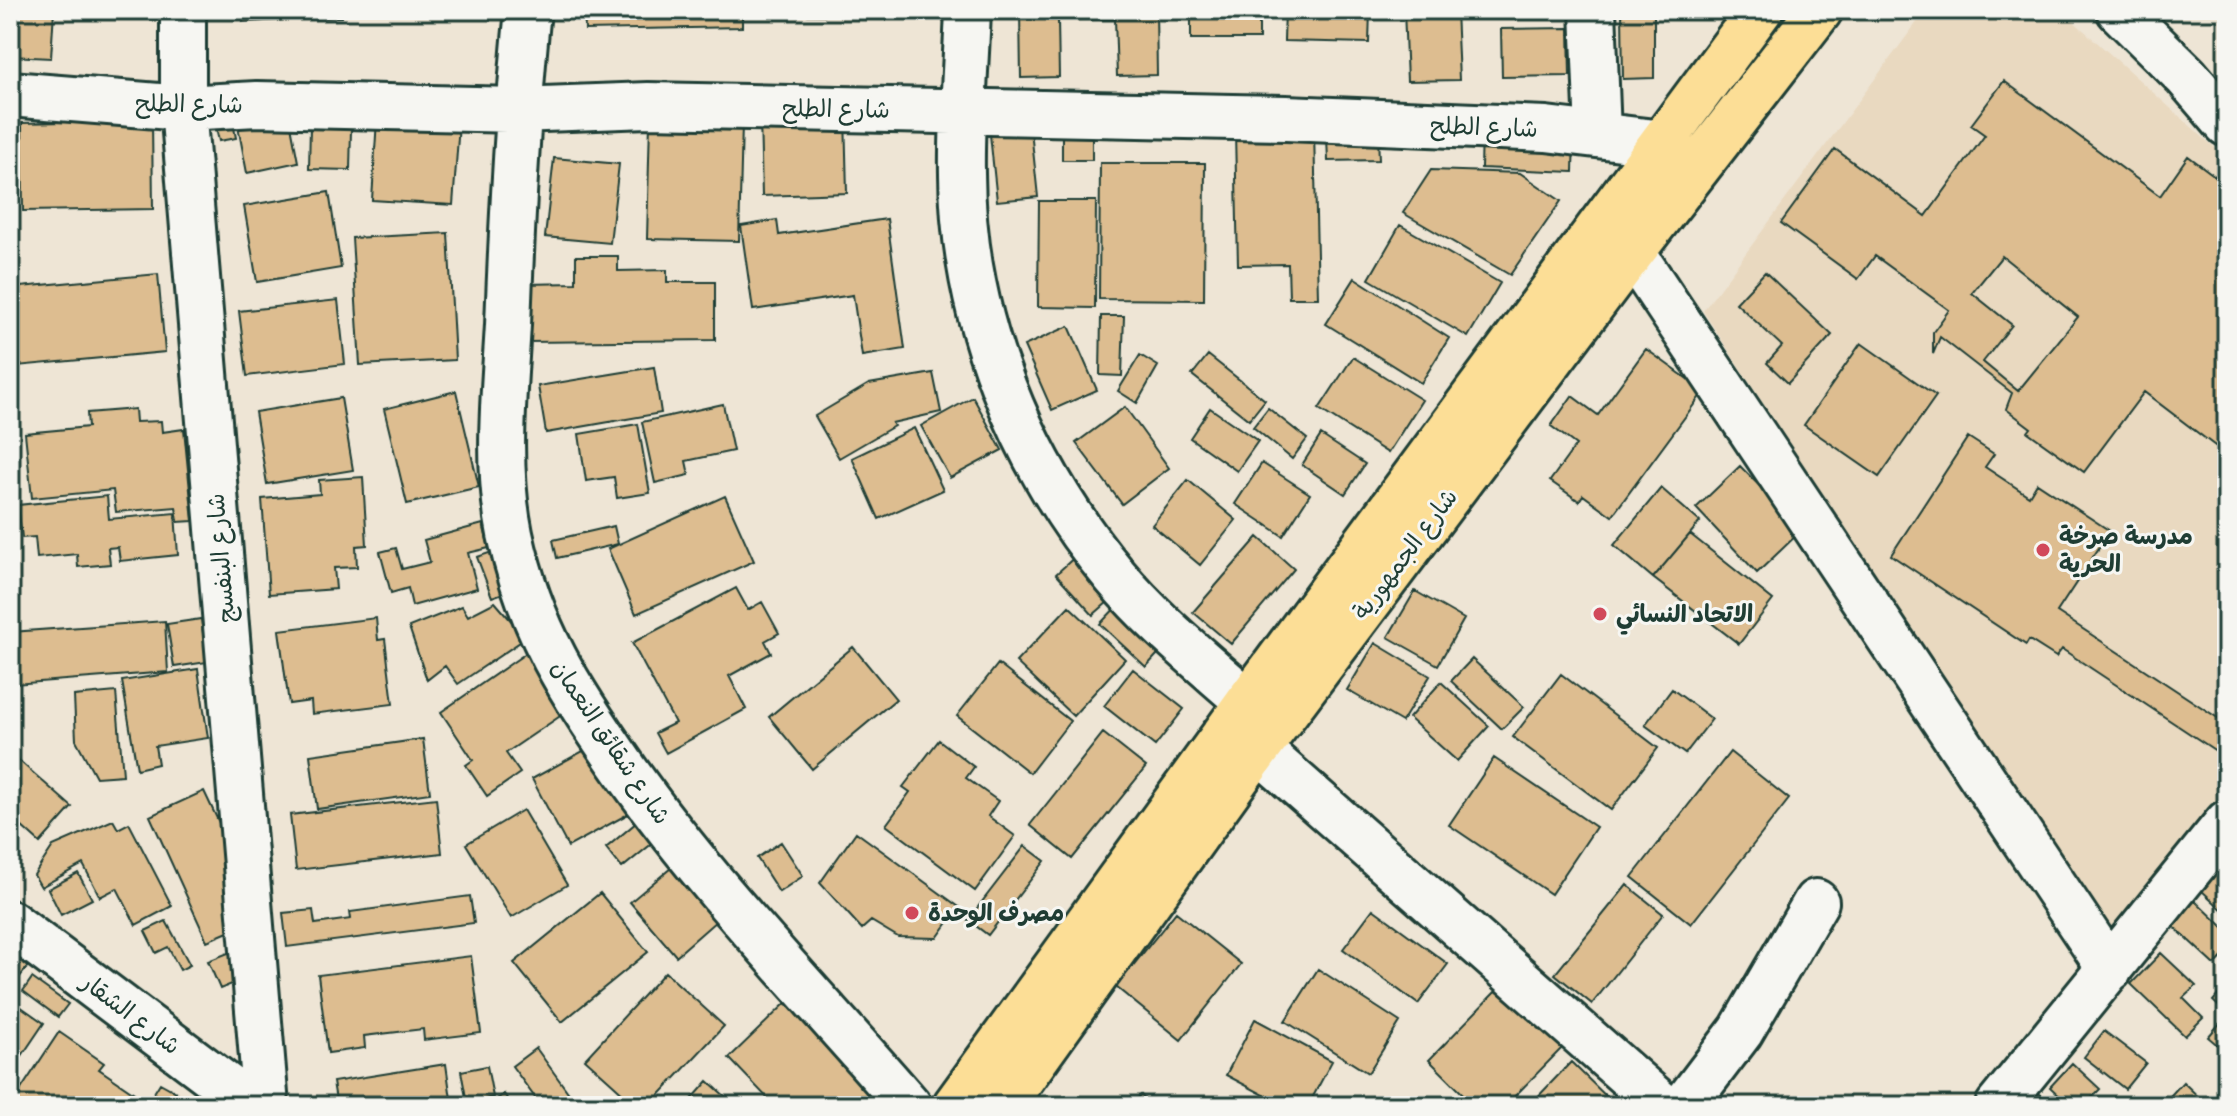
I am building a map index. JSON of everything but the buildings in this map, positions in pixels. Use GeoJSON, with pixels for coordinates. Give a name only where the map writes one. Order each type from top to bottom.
{"type":"FeatureCollection","features":[{"type":"Feature","properties":{"kind":"main road","name":"شارع الجمهورية"},"geometry":{"type":"LineString","coordinates":[[955,1106],[1248,702],[1760,10]]}},
{"type":"Feature","properties":{"kind":"main road","name":"شارع الجمهورية"},"geometry":{"type":"LineString","coordinates":[[1002,1106],[1258,749],[1632,252],[1820,10]]}},
{"type":"Feature","properties":{"kind":"street","name":"شارع البنفسج"},"geometry":{"type":"LineString","coordinates":[[183,10],[183,108],[266,1106]]}},
{"type":"Feature","properties":{"kind":"street","name":"شارع شقائق النعمان"},"geometry":{"type":"LineString","coordinates":[[528,10],[518,110],[501,460],[510,534],[531,608],[557,669],[653,809],[724,900],[909,1106]]}},
{"type":"Feature","properties":{"kind":"street"},"geometry":{"type":"LineString","coordinates":[[968,10],[961,175],[966,239],[978,305],[1004,389],[1024,436],[1080,532],[1157,621],[1248,702]]}},
{"type":"Feature","properties":{"kind":"street"},"geometry":{"type":"LineString","coordinates":[[1593,10],[1598,134]]}},
{"type":"Feature","properties":{"kind":"street"},"geometry":{"type":"LineString","coordinates":[[2119,10],[2227,124]]}},
{"type":"Feature","properties":{"kind":"street","name":"شارع الطلح"},"geometry":{"type":"LineString","coordinates":[[10,94],[183,108],[257,104],[518,110],[648,105],[964,109],[1286,118],[1598,134],[1663,143]]}},
{"type":"Feature","properties":{"kind":"street"},"geometry":{"type":"LineString","coordinates":[[1632,252],[2110,969]]}},
{"type":"Feature","properties":{"kind":"street"},"geometry":{"type":"LineString","coordinates":[[1258,749],[1663,1106]]}},
{"type":"Feature","properties":{"kind":"street"},"geometry":{"type":"LineString","coordinates":[[1998,1106],[2227,823]]}},
{"type":"Feature","properties":{"kind":"street"},"geometry":{"type":"LineString","coordinates":[[1684,1106],[1741,1031],[1816,902]]}},
{"type":"Feature","properties":{"kind":"street","name":"شارع الشقار"},"geometry":{"type":"LineString","coordinates":[[10,923],[253,1106]]}},
{"type":"Feature","properties":{"kind":"shaded area","name":"مدرسة صرخة الحرية"},"geometry":{"type":"Polygon","coordinates":[[[1926,10],[2061,10],[2215,148],[2227,164],[2227,789],[2110,937],[1703,311],[1926,10]]]}},
{"type":"Feature","properties":{"kind":"place","name":"مدرسة صرخة الحرية"},"geometry":{"type":"Point","coordinates":[2043,550]}},
{"type":"Feature","properties":{"kind":"place","name":"الاتحاد النسائي"},"geometry":{"type":"Point","coordinates":[1600,614]}},
{"type":"Feature","properties":{"kind":"place","name":"مصرف الوحدة"},"geometry":{"type":"Point","coordinates":[912,913]}}]}
